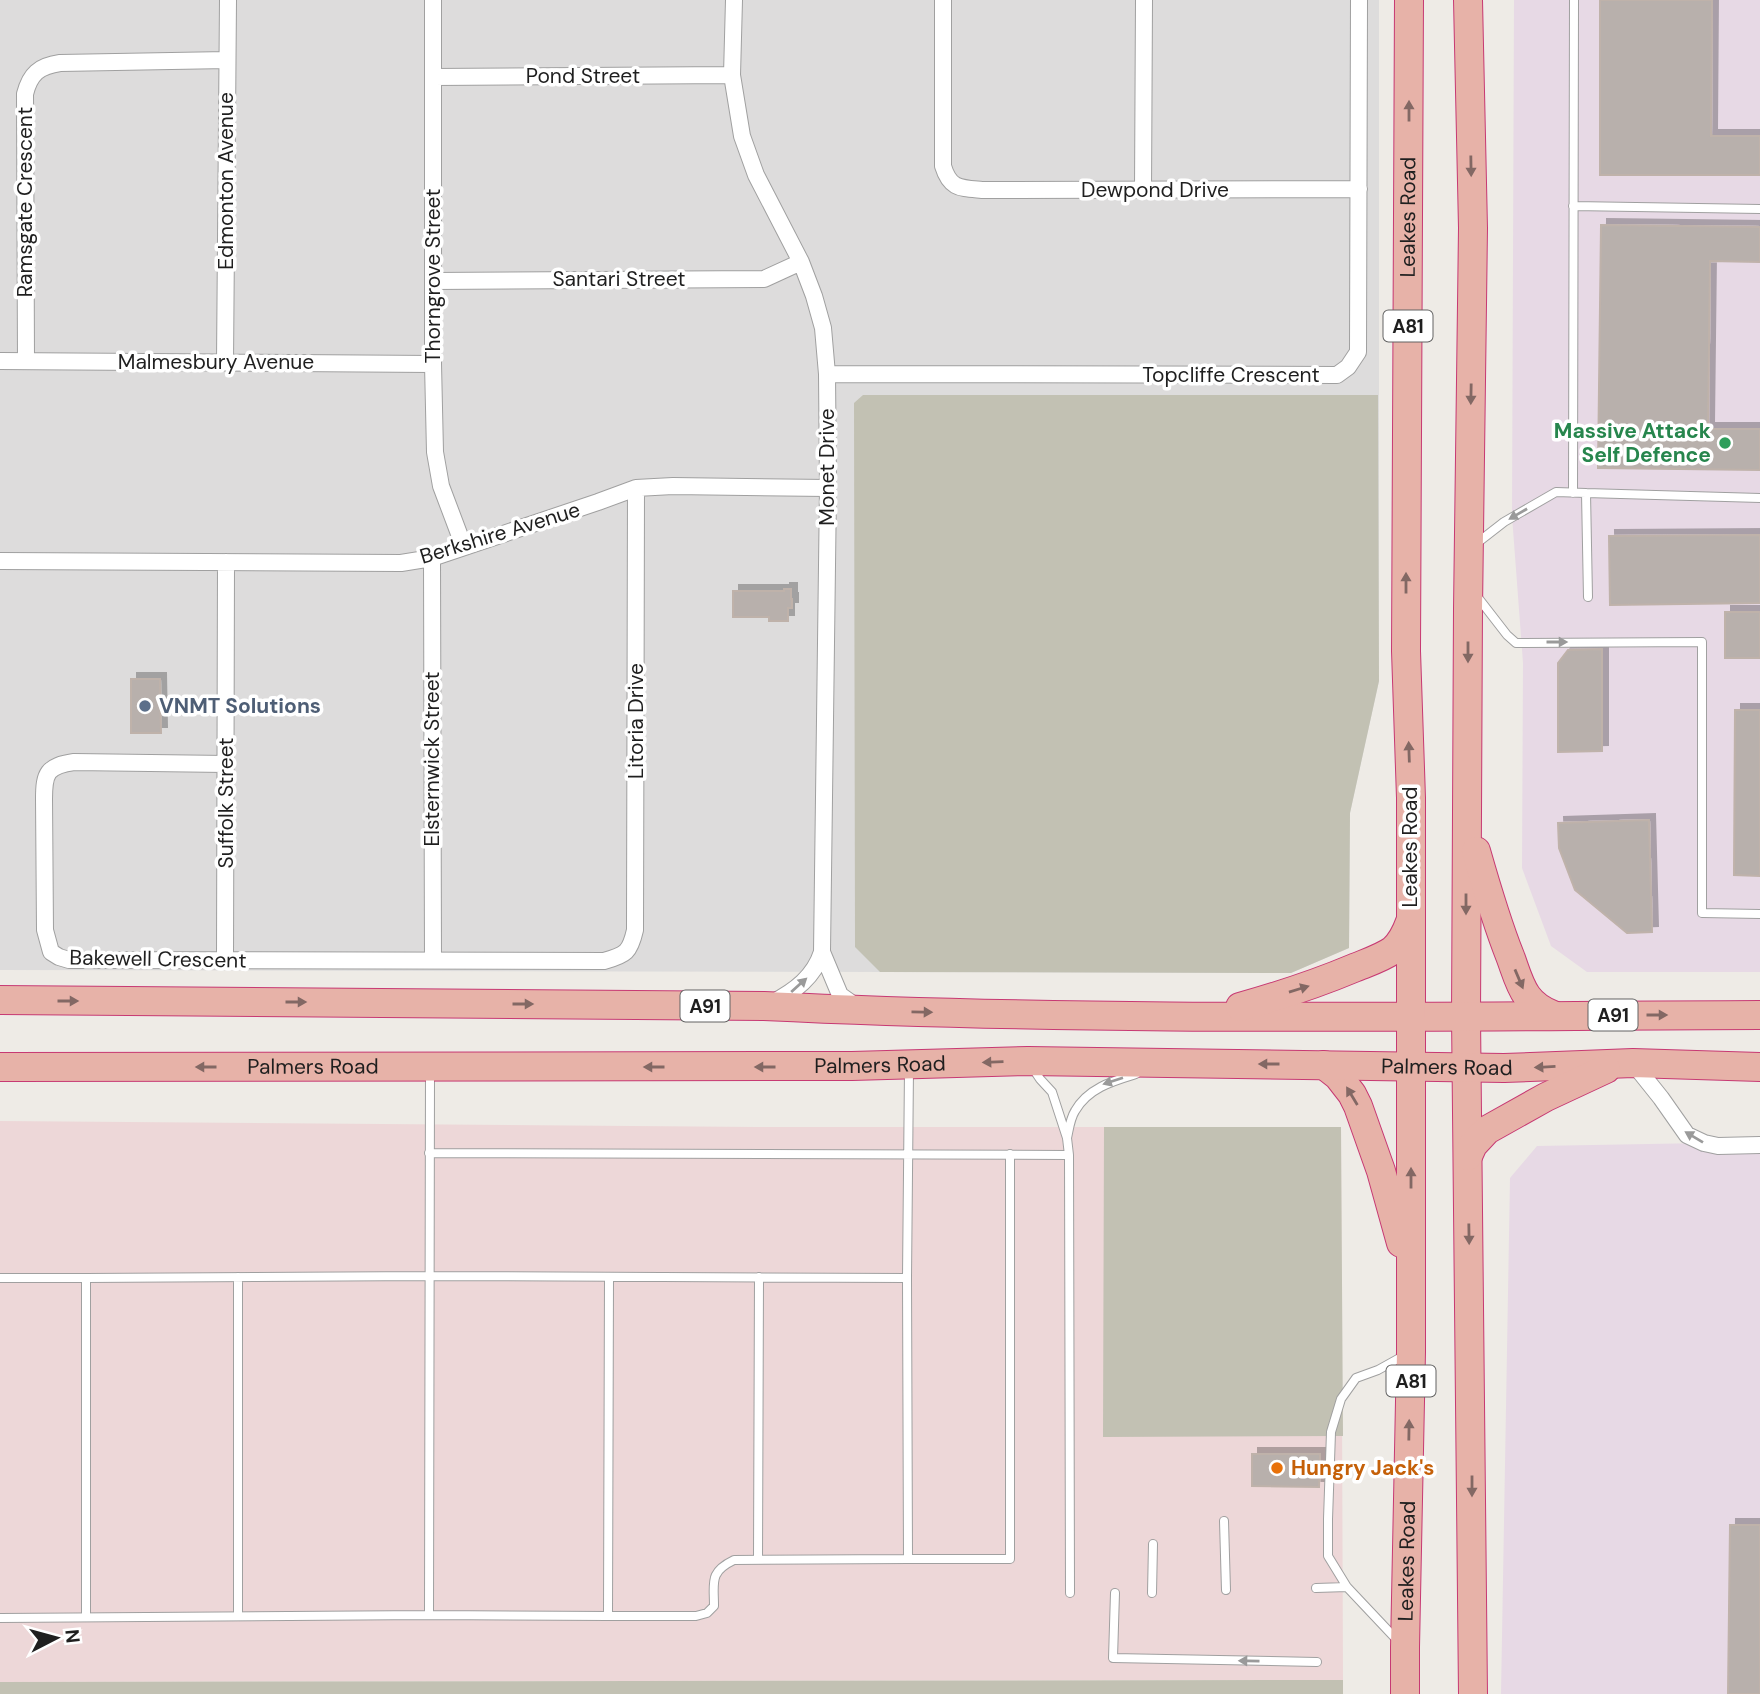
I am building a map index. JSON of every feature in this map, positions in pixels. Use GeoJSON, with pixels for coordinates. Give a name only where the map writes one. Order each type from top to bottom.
{"type":"FeatureCollection","features":[{"type":"Feature","properties":{"kind":"highway","name":"Leakes Road"},"geometry":{"type":"LineString","coordinates":[[1405,1694],[1411,1352],[1411,798],[1406,651],[1409,0]]}},
{"type":"Feature","properties":{"kind":"highway"},"geometry":{"type":"LineString","coordinates":[[1468,0],[1473,228],[1466,1068],[1473,1694]]}},
{"type":"Feature","properties":{"kind":"highway"},"geometry":{"type":"LineString","coordinates":[[1467,821],[1496,919],[1520,983],[1534,1004],[1553,1015]]}},
{"type":"Feature","properties":{"kind":"highway"},"geometry":{"type":"LineString","coordinates":[[1211,1016],[1317,984],[1379,957],[1399,943],[1410,922]]}},
{"type":"Feature","properties":{"kind":"highway","name":"A91"},"geometry":{"type":"LineString","coordinates":[[0,1000],[764,1006],[876,1012],[1211,1016],[1760,1015]]}},
{"type":"Feature","properties":{"kind":"highway","name":"Palmers Road"},"geometry":{"type":"LineString","coordinates":[[0,1067],[722,1067],[1028,1061],[1466,1068],[1625,1063],[1760,1067]]}},
{"type":"Feature","properties":{"kind":"highway"},"geometry":{"type":"LineString","coordinates":[[1468,1156],[1473,1144],[1487,1130],[1546,1097],[1625,1063]]}},
{"type":"Feature","properties":{"kind":"highway"},"geometry":{"type":"LineString","coordinates":[[1324,1065],[1338,1076],[1358,1106],[1381,1171],[1411,1276]]}},
{"type":"Feature","properties":{"kind":"street","name":"Edmonton Avenue"},"geometry":{"type":"LineString","coordinates":[[225,362],[228,0]]}},
{"type":"Feature","properties":{"kind":"street","name":"Thorngrove Street"},"geometry":{"type":"LineString","coordinates":[[433,0],[435,452],[441,486],[464,547]]}},
{"type":"Feature","properties":{"kind":"street","name":"Monet Drive"},"geometry":{"type":"LineString","coordinates":[[734,0],[732,75],[742,135],[756,175],[801,262],[814,296],[823,328],[827,374],[822,951],[816,967],[801,985],[764,1006]]}},
{"type":"Feature","properties":{"kind":"street","name":"Dewpond Drive"},"geometry":{"type":"LineString","coordinates":[[943,0],[943,166],[951,183],[963,189],[1359,189]]}},
{"type":"Feature","properties":{"kind":"street"},"geometry":{"type":"LineString","coordinates":[[1143,190],[1144,0]]}},
{"type":"Feature","properties":{"kind":"street","name":"Topcliffe Crescent"},"geometry":{"type":"LineString","coordinates":[[827,374],[1337,375],[1348,367],[1358,352],[1359,0]]}},
{"type":"Feature","properties":{"kind":"street","name":"Ramsgate Crescent"},"geometry":{"type":"LineString","coordinates":[[26,361],[24,94],[27,83],[45,65],[60,63],[227,60]]}},
{"type":"Feature","properties":{"kind":"street","name":"Pond Street"},"geometry":{"type":"LineString","coordinates":[[433,77],[732,75]]}},
{"type":"Feature","properties":{"kind":"street","name":"Santari Street"},"geometry":{"type":"LineString","coordinates":[[433,281],[764,279],[801,262]]}},
{"type":"Feature","properties":{"kind":"street","name":"Malmesbury Avenue"},"geometry":{"type":"LineString","coordinates":[[0,361],[433,364]]}},
{"type":"Feature","properties":{"kind":"street","name":"Berkshire Avenue"},"geometry":{"type":"LineString","coordinates":[[0,561],[401,563],[432,558],[636,488],[828,488]]}},
{"type":"Feature","properties":{"kind":"street","name":"Litoria Drive"},"geometry":{"type":"LineString","coordinates":[[628,952],[635,930],[636,488]]}},
{"type":"Feature","properties":{"kind":"street","name":"Elsternwick Street"},"geometry":{"type":"LineString","coordinates":[[432,558],[433,960]]}},
{"type":"Feature","properties":{"kind":"street","name":"Suffolk Street"},"geometry":{"type":"LineString","coordinates":[[225,960],[226,562]]}},
{"type":"Feature","properties":{"kind":"street","name":"Bakewell Crescent"},"geometry":{"type":"LineString","coordinates":[[226,764],[74,762],[51,770],[44,781],[44,790],[45,930],[51,952],[69,960],[604,961],[628,952]]}},
{"type":"Feature","properties":{"kind":"street","name":"Monet Drive"},"geometry":{"type":"LineString","coordinates":[[822,951],[840,995],[856,1007],[876,1012]]}},
{"type":"Feature","properties":{"kind":"street"},"geometry":{"type":"LineString","coordinates":[[1625,1063],[1661,1098],[1687,1135],[1718,1146],[1760,1146]]}},
{"type":"Feature","properties":{"kind":"lane"},"geometry":{"type":"LineString","coordinates":[[1573,0],[1573,493]]}},
{"type":"Feature","properties":{"kind":"lane"},"geometry":{"type":"LineString","coordinates":[[1573,206],[1760,208]]}},
{"type":"Feature","properties":{"kind":"lane"},"geometry":{"type":"LineString","coordinates":[[1469,549],[1504,522],[1556,492],[1760,498]]}},
{"type":"Feature","properties":{"kind":"lane"},"geometry":{"type":"LineString","coordinates":[[1587,494],[1588,597]]}},
{"type":"Feature","properties":{"kind":"lane"},"geometry":{"type":"LineString","coordinates":[[1468,584],[1516,643],[1702,642],[1703,913],[1760,914]]}},
{"type":"Feature","properties":{"kind":"lane"},"geometry":{"type":"LineString","coordinates":[[1028,1061],[1052,1092],[1067,1138],[1069,1154],[1070,1593]]}},
{"type":"Feature","properties":{"kind":"lane"},"geometry":{"type":"LineString","coordinates":[[1067,1138],[1076,1110],[1102,1084],[1179,1063]]}},
{"type":"Feature","properties":{"kind":"lane"},"geometry":{"type":"LineString","coordinates":[[908,1559],[909,1065]]}},
{"type":"Feature","properties":{"kind":"lane"},"geometry":{"type":"LineString","coordinates":[[429,1615],[430,1067]]}},
{"type":"Feature","properties":{"kind":"lane"},"geometry":{"type":"LineString","coordinates":[[429,1153],[1069,1154]]}},
{"type":"Feature","properties":{"kind":"lane"},"geometry":{"type":"LineString","coordinates":[[0,1618],[696,1616],[707,1613],[714,1606],[714,1578],[720,1567],[734,1560],[1010,1559],[1010,1154]]}},
{"type":"Feature","properties":{"kind":"lane"},"geometry":{"type":"LineString","coordinates":[[238,1277],[238,1616]]}},
{"type":"Feature","properties":{"kind":"lane"},"geometry":{"type":"LineString","coordinates":[[608,1616],[609,1277]]}},
{"type":"Feature","properties":{"kind":"lane"},"geometry":{"type":"LineString","coordinates":[[0,1278],[907,1278]]}},
{"type":"Feature","properties":{"kind":"lane"},"geometry":{"type":"LineString","coordinates":[[86,1278],[86,1617]]}},
{"type":"Feature","properties":{"kind":"lane"},"geometry":{"type":"LineString","coordinates":[[758,1559],[759,1278]]}},
{"type":"Feature","properties":{"kind":"lane"},"geometry":{"type":"LineString","coordinates":[[1405,1647],[1347,1587],[1328,1556],[1331,1432],[1341,1399],[1356,1378],[1378,1370],[1411,1352]]}},
{"type":"Feature","properties":{"kind":"lane"},"geometry":{"type":"LineString","coordinates":[[1224,1521],[1226,1590]]}},
{"type":"Feature","properties":{"kind":"lane"},"geometry":{"type":"LineString","coordinates":[[1152,1593],[1153,1544]]}},
{"type":"Feature","properties":{"kind":"lane"},"geometry":{"type":"LineString","coordinates":[[1315,1588],[1347,1587]]}},
{"type":"Feature","properties":{"kind":"lane"},"geometry":{"type":"LineString","coordinates":[[1115,1593],[1113,1658],[1317,1662]]}},
{"type":"Feature","properties":{"kind":"shaded area"},"geometry":{"type":"Polygon","coordinates":[[[0,0],[1379,0],[1379,681],[1350,813],[1349,948],[1291,973],[0,970],[0,0]]]}},
{"type":"Feature","properties":{"kind":"shaded area"},"geometry":{"type":"Polygon","coordinates":[[[1514,0],[1760,0],[1760,972],[1587,972],[1551,946],[1522,868],[1523,663],[1512,516],[1514,0]]]}},
{"type":"Feature","properties":{"kind":"shaded area"},"geometry":{"type":"Polygon","coordinates":[[[863,395],[1378,395],[1379,681],[1350,813],[1349,948],[1291,973],[880,972],[855,947],[854,403],[863,395]]]}},
{"type":"Feature","properties":{"kind":"shaded area"},"geometry":{"type":"Polygon","coordinates":[[[0,1121],[756,1127],[1341,1127],[1343,1680],[0,1682],[0,1121]]]}},
{"type":"Feature","properties":{"kind":"shaded area"},"geometry":{"type":"Polygon","coordinates":[[[1104,1127],[1341,1127],[1343,1436],[1103,1437],[1104,1127]]]}},
{"type":"Feature","properties":{"kind":"shaded area"},"geometry":{"type":"Polygon","coordinates":[[[1760,1142],[1760,1694],[1501,1694],[1510,1178],[1537,1146],[1760,1142]]]}},
{"type":"Feature","properties":{"kind":"shaded area"},"geometry":{"type":"Polygon","coordinates":[[[1343,1680],[1343,1694],[0,1694],[0,1682],[1343,1680]]]}},
{"type":"Feature","properties":{"kind":"building"},"geometry":{"type":"Polygon","coordinates":[[[1600,0],[1712,0],[1711,136],[1760,136],[1760,175],[1600,175],[1600,0]]]}},
{"type":"Feature","properties":{"kind":"building"},"geometry":{"type":"Polygon","coordinates":[[[1601,225],[1760,227],[1760,262],[1710,261],[1708,429],[1760,429],[1760,470],[1598,468],[1601,225]]]}},
{"type":"Feature","properties":{"kind":"building"},"geometry":{"type":"Polygon","coordinates":[[[1760,535],[1760,603],[1610,605],[1609,536],[1760,535]]]}},
{"type":"Feature","properties":{"kind":"building"},"geometry":{"type":"Polygon","coordinates":[[[791,589],[792,608],[788,608],[788,621],[769,621],[769,617],[733,617],[733,591],[791,589]]]}},
{"type":"Feature","properties":{"kind":"building"},"geometry":{"type":"Polygon","coordinates":[[[1725,612],[1760,612],[1760,658],[1725,658],[1725,612]]]}},
{"type":"Feature","properties":{"kind":"building"},"geometry":{"type":"Polygon","coordinates":[[[1602,649],[1602,751],[1558,752],[1558,663],[1568,650],[1602,649]]]}},
{"type":"Feature","properties":{"kind":"building","name":"VNMT Solutions"},"geometry":{"type":"Polygon","coordinates":[[[131,679],[160,679],[161,733],[131,733],[131,679]]]}},
{"type":"Feature","properties":{"kind":"building"},"geometry":{"type":"Polygon","coordinates":[[[1735,710],[1760,710],[1760,876],[1734,875],[1735,710]]]}},
{"type":"Feature","properties":{"kind":"building"},"geometry":{"type":"Polygon","coordinates":[[[1649,820],[1652,932],[1627,933],[1575,890],[1559,848],[1558,823],[1649,820]]]}},
{"type":"Feature","properties":{"kind":"building"},"geometry":{"type":"Polygon","coordinates":[[[1252,1454],[1320,1454],[1319,1487],[1252,1486],[1252,1454]]]}},
{"type":"Feature","properties":{"kind":"building"},"geometry":{"type":"Polygon","coordinates":[[[1730,1525],[1760,1525],[1760,1694],[1728,1694],[1730,1525]]]}},
{"type":"Feature","properties":{"kind":"place","name":"Massive Attack Self Defence"},"geometry":{"type":"Point","coordinates":[1725,443]}},
{"type":"Feature","properties":{"kind":"place","name":"VNMT Solutions"},"geometry":{"type":"Point","coordinates":[145,706]}},
{"type":"Feature","properties":{"kind":"place","name":"Hungry Jack's"},"geometry":{"type":"Point","coordinates":[1277,1468]}}]}
